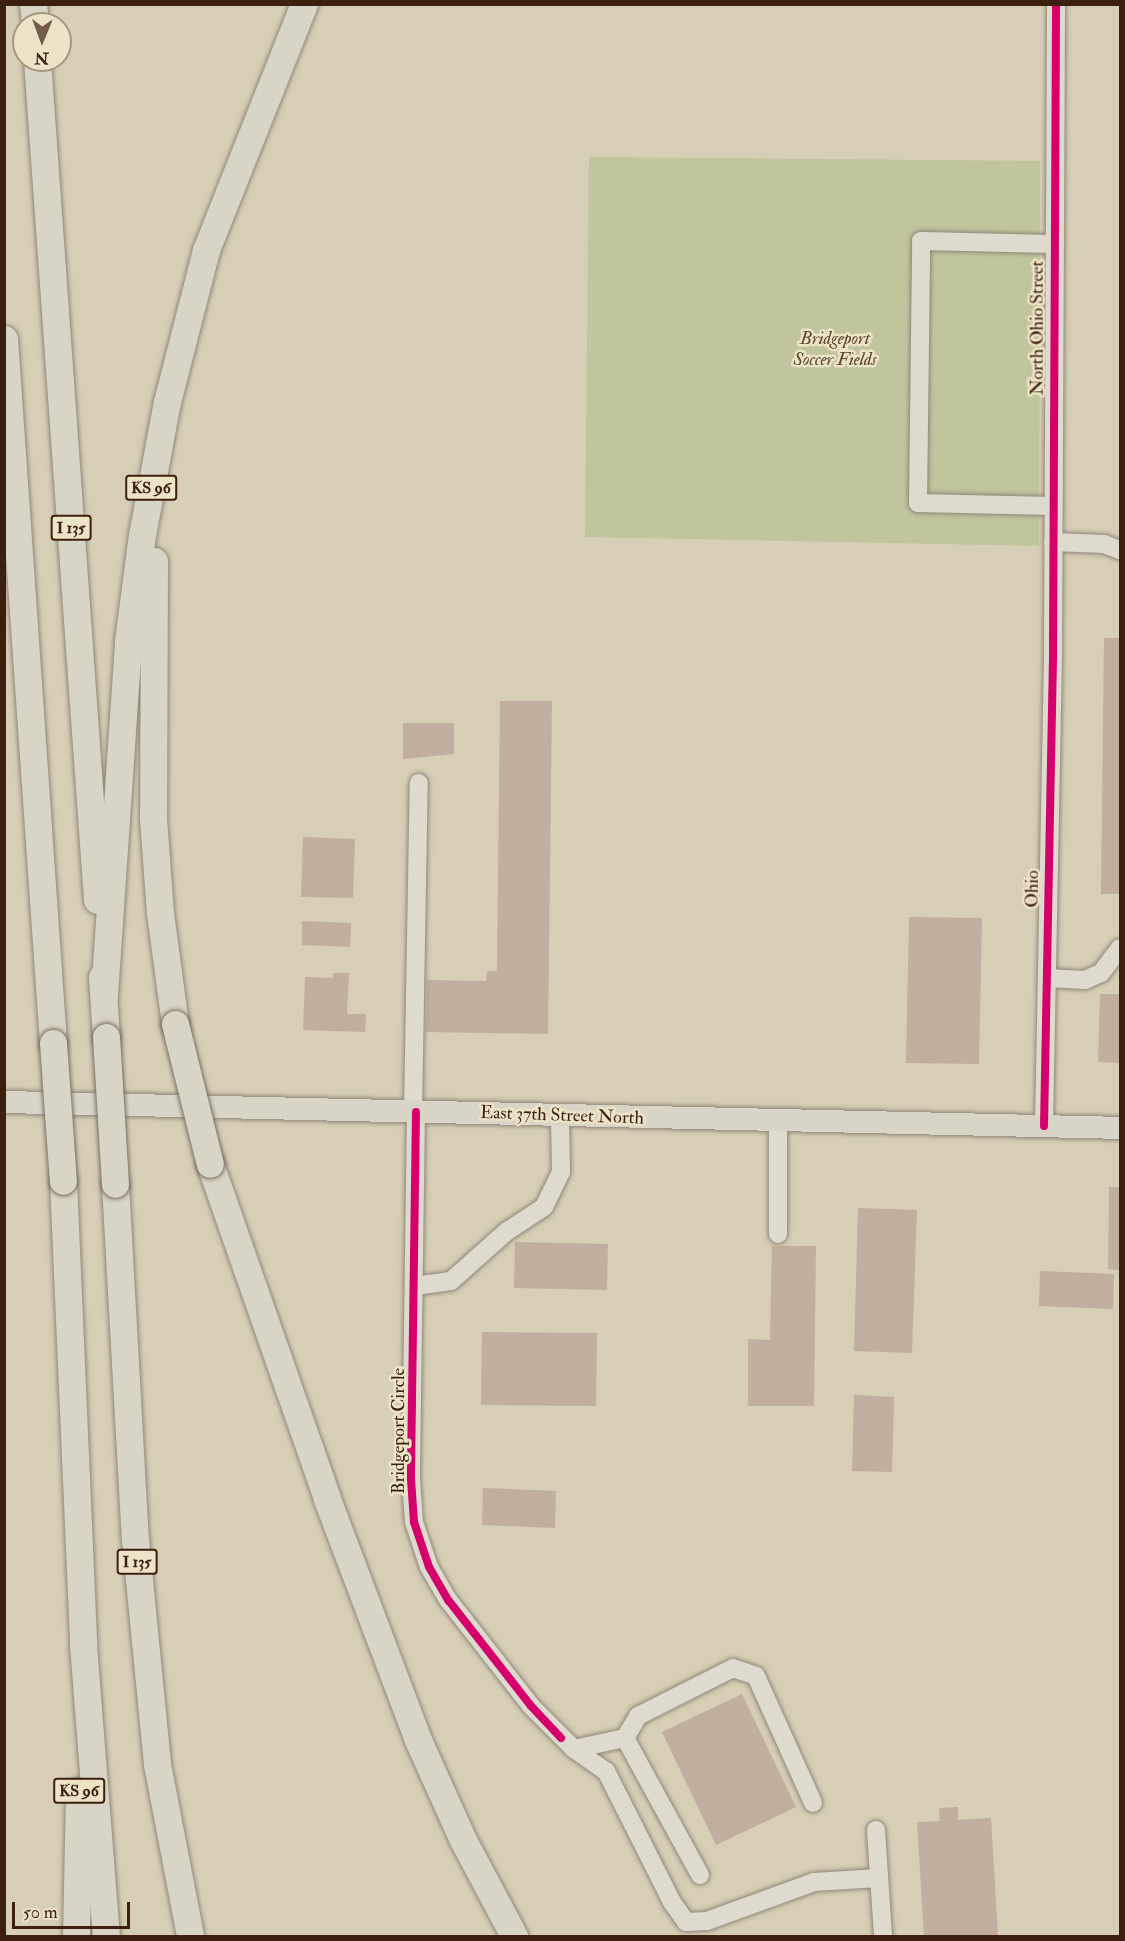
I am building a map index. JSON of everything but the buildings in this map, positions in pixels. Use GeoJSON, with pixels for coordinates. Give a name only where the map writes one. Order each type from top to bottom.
{"type":"FeatureCollection","features":[{"type":"Feature","properties":{"kind":"highway","name":"KS 96"},"geometry":{"type":"LineString","coordinates":[[104,995],[128,641],[154,471],[206,250],[304,4]]}},
{"type":"Feature","properties":{"kind":"highway","name":"I 135"},"geometry":{"type":"LineString","coordinates":[[38,72],[104,995],[135,1539],[157,1764],[190,1936]]}},
{"type":"Feature","properties":{"kind":"highway"},"geometry":{"type":"LineString","coordinates":[[4,339],[63,1181],[83,1646],[106,1936]]}},
{"type":"Feature","properties":{"kind":"highway"},"geometry":{"type":"LineString","coordinates":[[154,471],[153,818],[160,913],[175,1024],[210,1164],[327,1499],[418,1740],[463,1840],[513,1936]]}},
{"type":"Feature","properties":{"kind":"highway","name":"KS 96"},"geometry":{"type":"LineString","coordinates":[[76,1936],[83,1646]]}},
{"type":"Feature","properties":{"kind":"main road","name":"East 37th Street North"},"geometry":{"type":"LineString","coordinates":[[4,1102],[778,1122],[1120,1128]]}},
{"type":"Feature","properties":{"kind":"street","name":"North Ohio Street"},"geometry":{"type":"LineString","coordinates":[[1053,652],[1053,244],[1056,4]]}},
{"type":"Feature","properties":{"kind":"street"},"geometry":{"type":"LineString","coordinates":[[1053,244],[921,241],[918,503],[1053,506]]}},
{"type":"Feature","properties":{"kind":"street"},"geometry":{"type":"LineString","coordinates":[[1053,542],[1104,544],[1120,550]]}},
{"type":"Feature","properties":{"kind":"street","name":"Ohio"},"geometry":{"type":"LineString","coordinates":[[1044,1126],[1053,652]]}},
{"type":"Feature","properties":{"kind":"street","name":"Bridgeport Circle"},"geometry":{"type":"LineString","coordinates":[[419,783],[415,1112],[416,1286],[411,1479],[418,1533],[429,1567],[448,1601],[531,1706],[568,1744],[606,1771],[672,1902],[687,1922],[707,1921],[814,1882],[879,1878]]}},
{"type":"Feature","properties":{"kind":"street"},"geometry":{"type":"LineString","coordinates":[[1047,978],[1085,980],[1101,973],[1120,948]]}},
{"type":"Feature","properties":{"kind":"street"},"geometry":{"type":"LineString","coordinates":[[416,1286],[451,1281],[506,1232],[544,1207],[561,1172],[560,1116]]}},
{"type":"Feature","properties":{"kind":"street"},"geometry":{"type":"LineString","coordinates":[[778,1122],[778,1234]]}},
{"type":"Feature","properties":{"kind":"street"},"geometry":{"type":"LineString","coordinates":[[625,1738],[638,1716],[733,1668],[756,1676],[813,1803]]}},
{"type":"Feature","properties":{"kind":"street"},"geometry":{"type":"LineString","coordinates":[[568,1744],[625,1738]]}},
{"type":"Feature","properties":{"kind":"street"},"geometry":{"type":"LineString","coordinates":[[625,1738],[700,1875]]}},
{"type":"Feature","properties":{"kind":"street"},"geometry":{"type":"LineString","coordinates":[[876,1830],[883,1936]]}},
{"type":"Feature","properties":{"kind":"green space","name":"Bridgeport Soccer Fields"},"geometry":{"type":"Polygon","coordinates":[[[589,157],[1040,161],[1039,546],[585,537],[589,157]]]}},
{"type":"Feature","properties":{"kind":"cycle path"},"geometry":{"type":"LineString","coordinates":[[1044,1126],[1053,652],[1056,4]]}},
{"type":"Feature","properties":{"kind":"cycle path"},"geometry":{"type":"LineString","coordinates":[[416,1112],[411,1479],[414,1522],[429,1567],[449,1601],[531,1706],[561,1738]]}}]}
